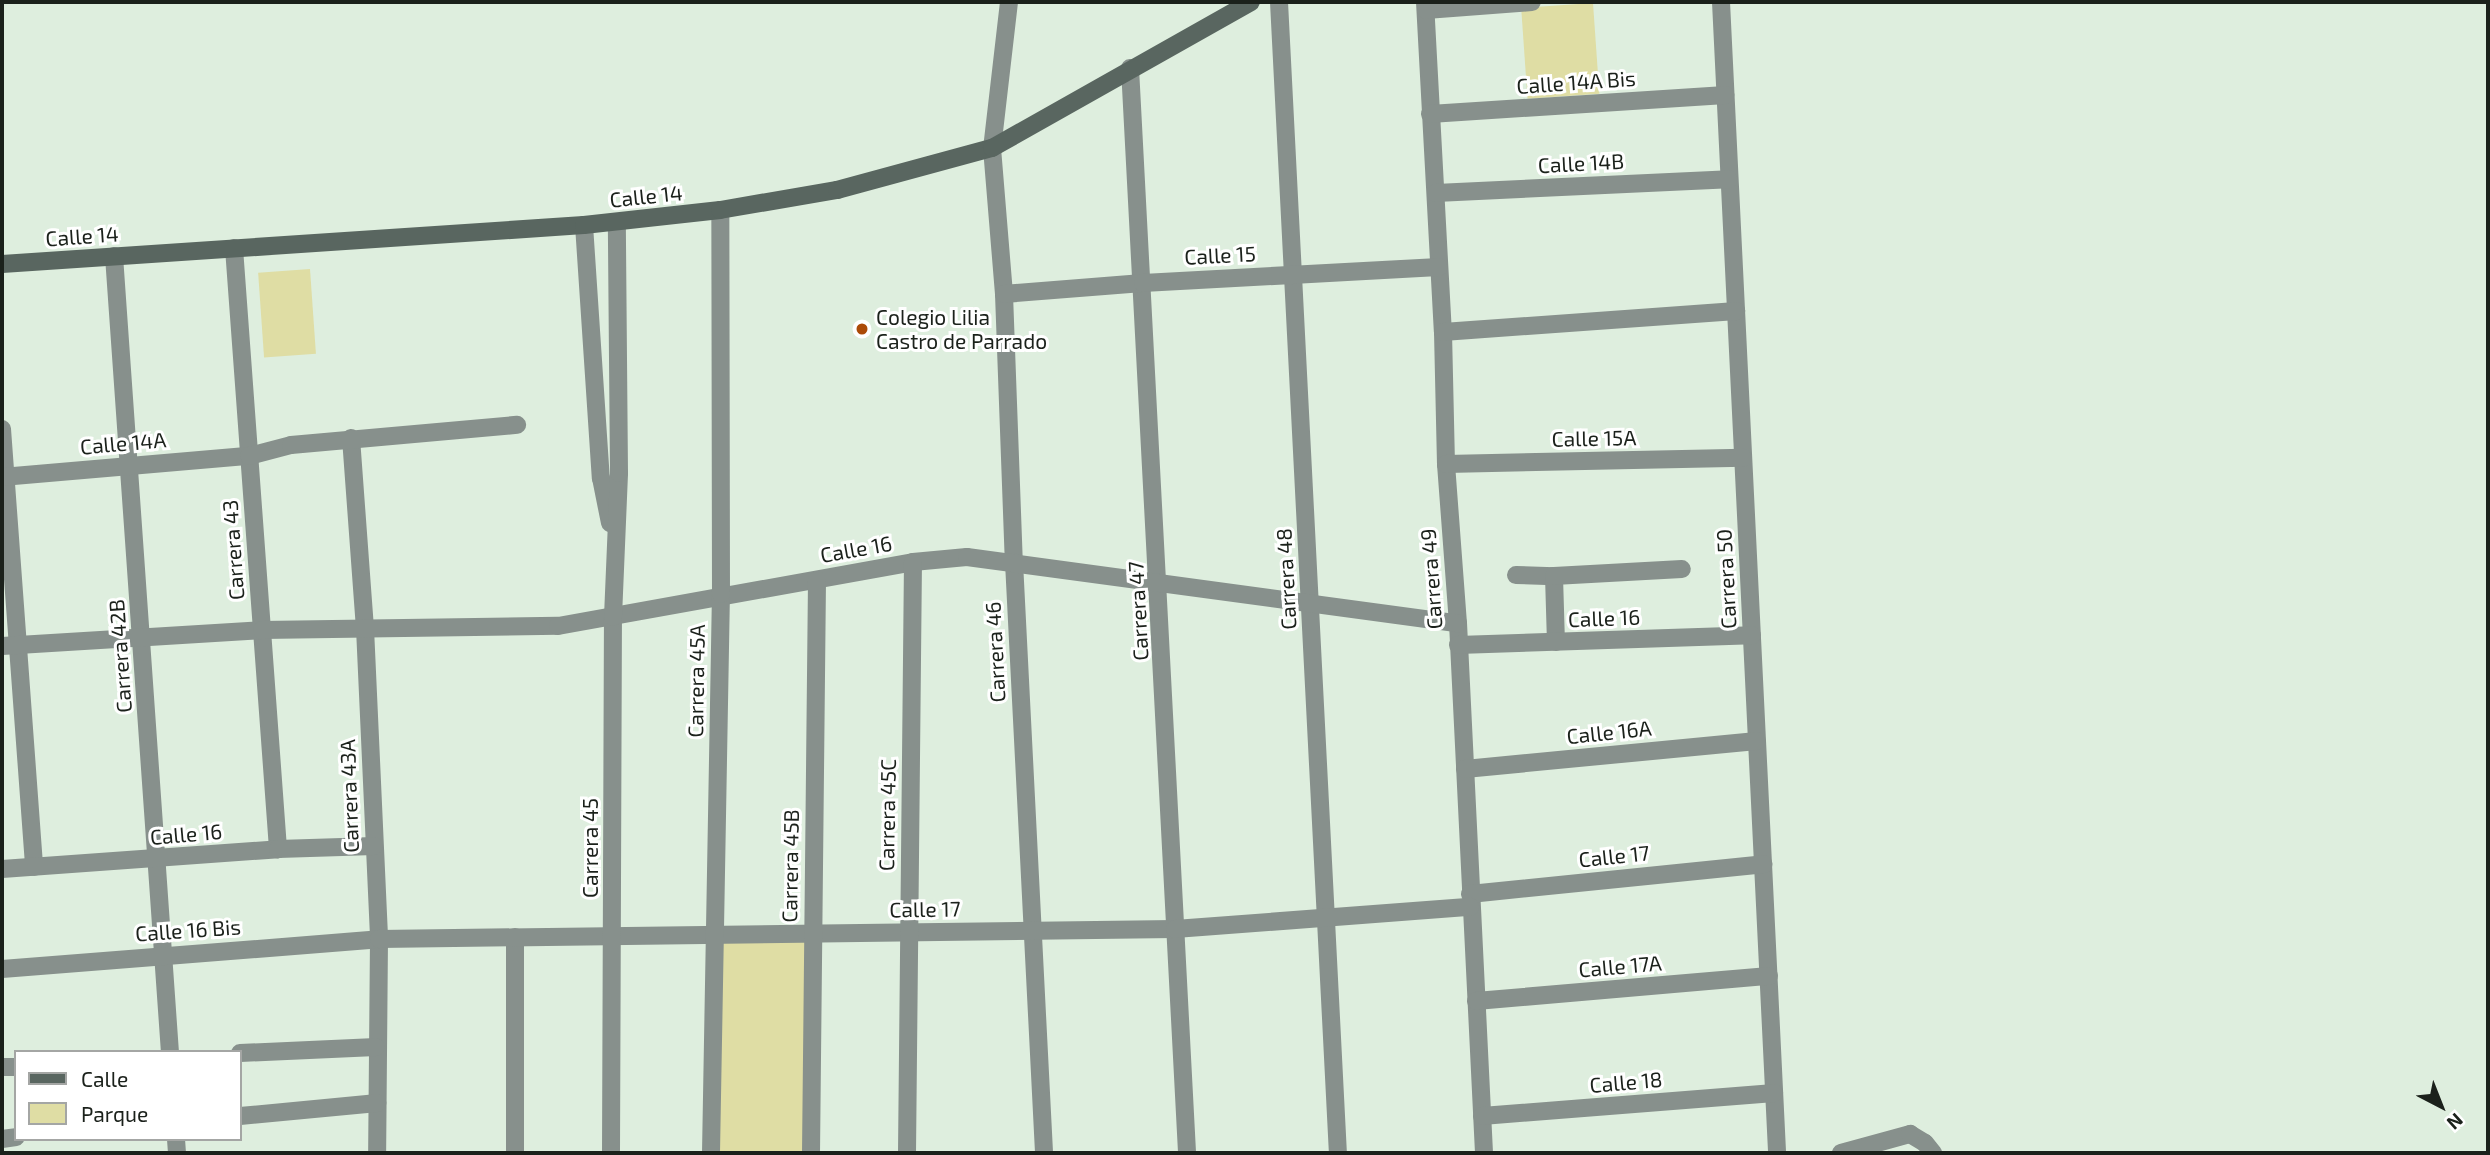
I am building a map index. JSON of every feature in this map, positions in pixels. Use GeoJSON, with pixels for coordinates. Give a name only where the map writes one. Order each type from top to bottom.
{"type":"FeatureCollection","features":[{"type":"Feature","properties":{"kind":"street","name":"Carrera 46"},"geometry":{"type":"LineString","coordinates":[[1009,2],[992,148],[1004,294],[1014,562],[1044,1153]]}},
{"type":"Feature","properties":{"kind":"street","name":"Calle 14"},"geometry":{"type":"LineString","coordinates":[[2,264],[584,225],[720,210],[837,190],[992,148],[1251,2]]}},
{"type":"Feature","properties":{"kind":"street","name":"Carrera 48"},"geometry":{"type":"LineString","coordinates":[[1279,2],[1338,1153]]}},
{"type":"Feature","properties":{"kind":"street"},"geometry":{"type":"LineString","coordinates":[[1425,6],[1532,2]]}},
{"type":"Feature","properties":{"kind":"street","name":"Carrera 50"},"geometry":{"type":"LineString","coordinates":[[1721,2],[1777,1153]]}},
{"type":"Feature","properties":{"kind":"street","name":"Carrera 49"},"geometry":{"type":"LineString","coordinates":[[1425,6],[1443,332],[1446,464],[1458,623],[1484,1153]]}},
{"type":"Feature","properties":{"kind":"street","name":"Carrera 47"},"geometry":{"type":"LineString","coordinates":[[1130,68],[1187,1153]]}},
{"type":"Feature","properties":{"kind":"street","name":"Calle 14A Bis"},"geometry":{"type":"LineString","coordinates":[[1430,114],[1725,95]]}},
{"type":"Feature","properties":{"kind":"street","name":"Calle 14B"},"geometry":{"type":"LineString","coordinates":[[1436,193],[1729,179]]}},
{"type":"Feature","properties":{"kind":"street","name":"Carrera 45A"},"geometry":{"type":"LineString","coordinates":[[711,1153],[721,594],[720,210]]}},
{"type":"Feature","properties":{"kind":"street","name":"Carrera 45"},"geometry":{"type":"LineString","coordinates":[[611,1153],[613,617],[619,473],[617,222]]}},
{"type":"Feature","properties":{"kind":"street","name":"Carrera 45"},"geometry":{"type":"LineString","coordinates":[[584,225],[600,478],[615,543]]}},
{"type":"Feature","properties":{"kind":"street","name":"Carrera 43"},"geometry":{"type":"LineString","coordinates":[[234,248],[278,849]]}},
{"type":"Feature","properties":{"kind":"street","name":"Carrera 42B"},"geometry":{"type":"LineString","coordinates":[[114,256],[170,1050]]}},
{"type":"Feature","properties":{"kind":"street","name":"Calle 15"},"geometry":{"type":"LineString","coordinates":[[1004,294],[1143,283],[1439,267]]}},
{"type":"Feature","properties":{"kind":"street"},"geometry":{"type":"LineString","coordinates":[[1443,332],[1736,311]]}},
{"type":"Feature","properties":{"kind":"street","name":"Calle 14A"},"geometry":{"type":"LineString","coordinates":[[4,477],[249,456],[290,445],[517,425]]}},
{"type":"Feature","properties":{"kind":"street"},"geometry":{"type":"LineString","coordinates":[[2,429],[9,645],[34,867]]}},
{"type":"Feature","properties":{"kind":"street","name":"Carrera 43A"},"geometry":{"type":"LineString","coordinates":[[352,438],[365,628],[379,939],[377,1153]]}},
{"type":"Feature","properties":{"kind":"street","name":"Calle 15A"},"geometry":{"type":"LineString","coordinates":[[1446,464],[1743,458]]}},
{"type":"Feature","properties":{"kind":"street","name":"Calle 16"},"geometry":{"type":"LineString","coordinates":[[261,629],[558,626],[721,594],[913,562],[967,557],[1458,623]]}},
{"type":"Feature","properties":{"kind":"street","name":"Carrera 45C"},"geometry":{"type":"LineString","coordinates":[[907,1153],[913,562]]}},
{"type":"Feature","properties":{"kind":"street"},"geometry":{"type":"LineString","coordinates":[[1516,575],[1554,576],[1682,569]]}},
{"type":"Feature","properties":{"kind":"street"},"geometry":{"type":"LineString","coordinates":[[1554,576],[1556,642]]}},
{"type":"Feature","properties":{"kind":"street","name":"Carrera 45B"},"geometry":{"type":"LineString","coordinates":[[811,1153],[811,933],[817,580]]}},
{"type":"Feature","properties":{"kind":"street"},"geometry":{"type":"LineString","coordinates":[[9,645],[261,629]]}},
{"type":"Feature","properties":{"kind":"street","name":"Calle 16"},"geometry":{"type":"LineString","coordinates":[[1458,645],[1752,635]]}},
{"type":"Feature","properties":{"kind":"street","name":"Calle 16A"},"geometry":{"type":"LineString","coordinates":[[1465,769],[1757,741]]}},
{"type":"Feature","properties":{"kind":"street","name":"Calle 16"},"geometry":{"type":"LineString","coordinates":[[2,869],[278,849],[374,846]]}},
{"type":"Feature","properties":{"kind":"street","name":"Calle 17"},"geometry":{"type":"LineString","coordinates":[[379,939],[1175,929],[1470,900],[1763,864]]}},
{"type":"Feature","properties":{"kind":"street"},"geometry":{"type":"LineString","coordinates":[[515,937],[515,1153]]}},
{"type":"Feature","properties":{"kind":"street","name":"Calle 16 Bis"},"geometry":{"type":"LineString","coordinates":[[2,969],[163,954],[379,939]]}},
{"type":"Feature","properties":{"kind":"street","name":"Calle 17A"},"geometry":{"type":"LineString","coordinates":[[1476,1001],[1769,976]]}},
{"type":"Feature","properties":{"kind":"street"},"geometry":{"type":"LineString","coordinates":[[242,1054],[376,1048]]}},
{"type":"Feature","properties":{"kind":"street","name":"Calle 18"},"geometry":{"type":"LineString","coordinates":[[1482,1116],[1774,1093]]}},
{"type":"Feature","properties":{"kind":"street"},"geometry":{"type":"LineString","coordinates":[[242,1116],[377,1103]]}},
{"type":"Feature","properties":{"kind":"street"},"geometry":{"type":"LineString","coordinates":[[1843,1152],[1910,1134],[1925,1143],[1933,1153]]}},
{"type":"Feature","properties":{"kind":"green space"},"geometry":{"type":"Polygon","coordinates":[[[1593,3],[1599,94],[1528,99],[1521,8],[1593,3]]]}},
{"type":"Feature","properties":{"kind":"green space"},"geometry":{"type":"Polygon","coordinates":[[[310,269],[316,354],[264,357],[258,273],[310,269]]]}},
{"type":"Feature","properties":{"kind":"green space"},"geometry":{"type":"Polygon","coordinates":[[[713,933],[811,933],[811,1153],[713,1153],[713,933]]]}},
{"type":"Feature","properties":{"kind":"place","name":"Colegio Lilia Castro de Parrado"},"geometry":{"type":"Point","coordinates":[862,329]}}]}
